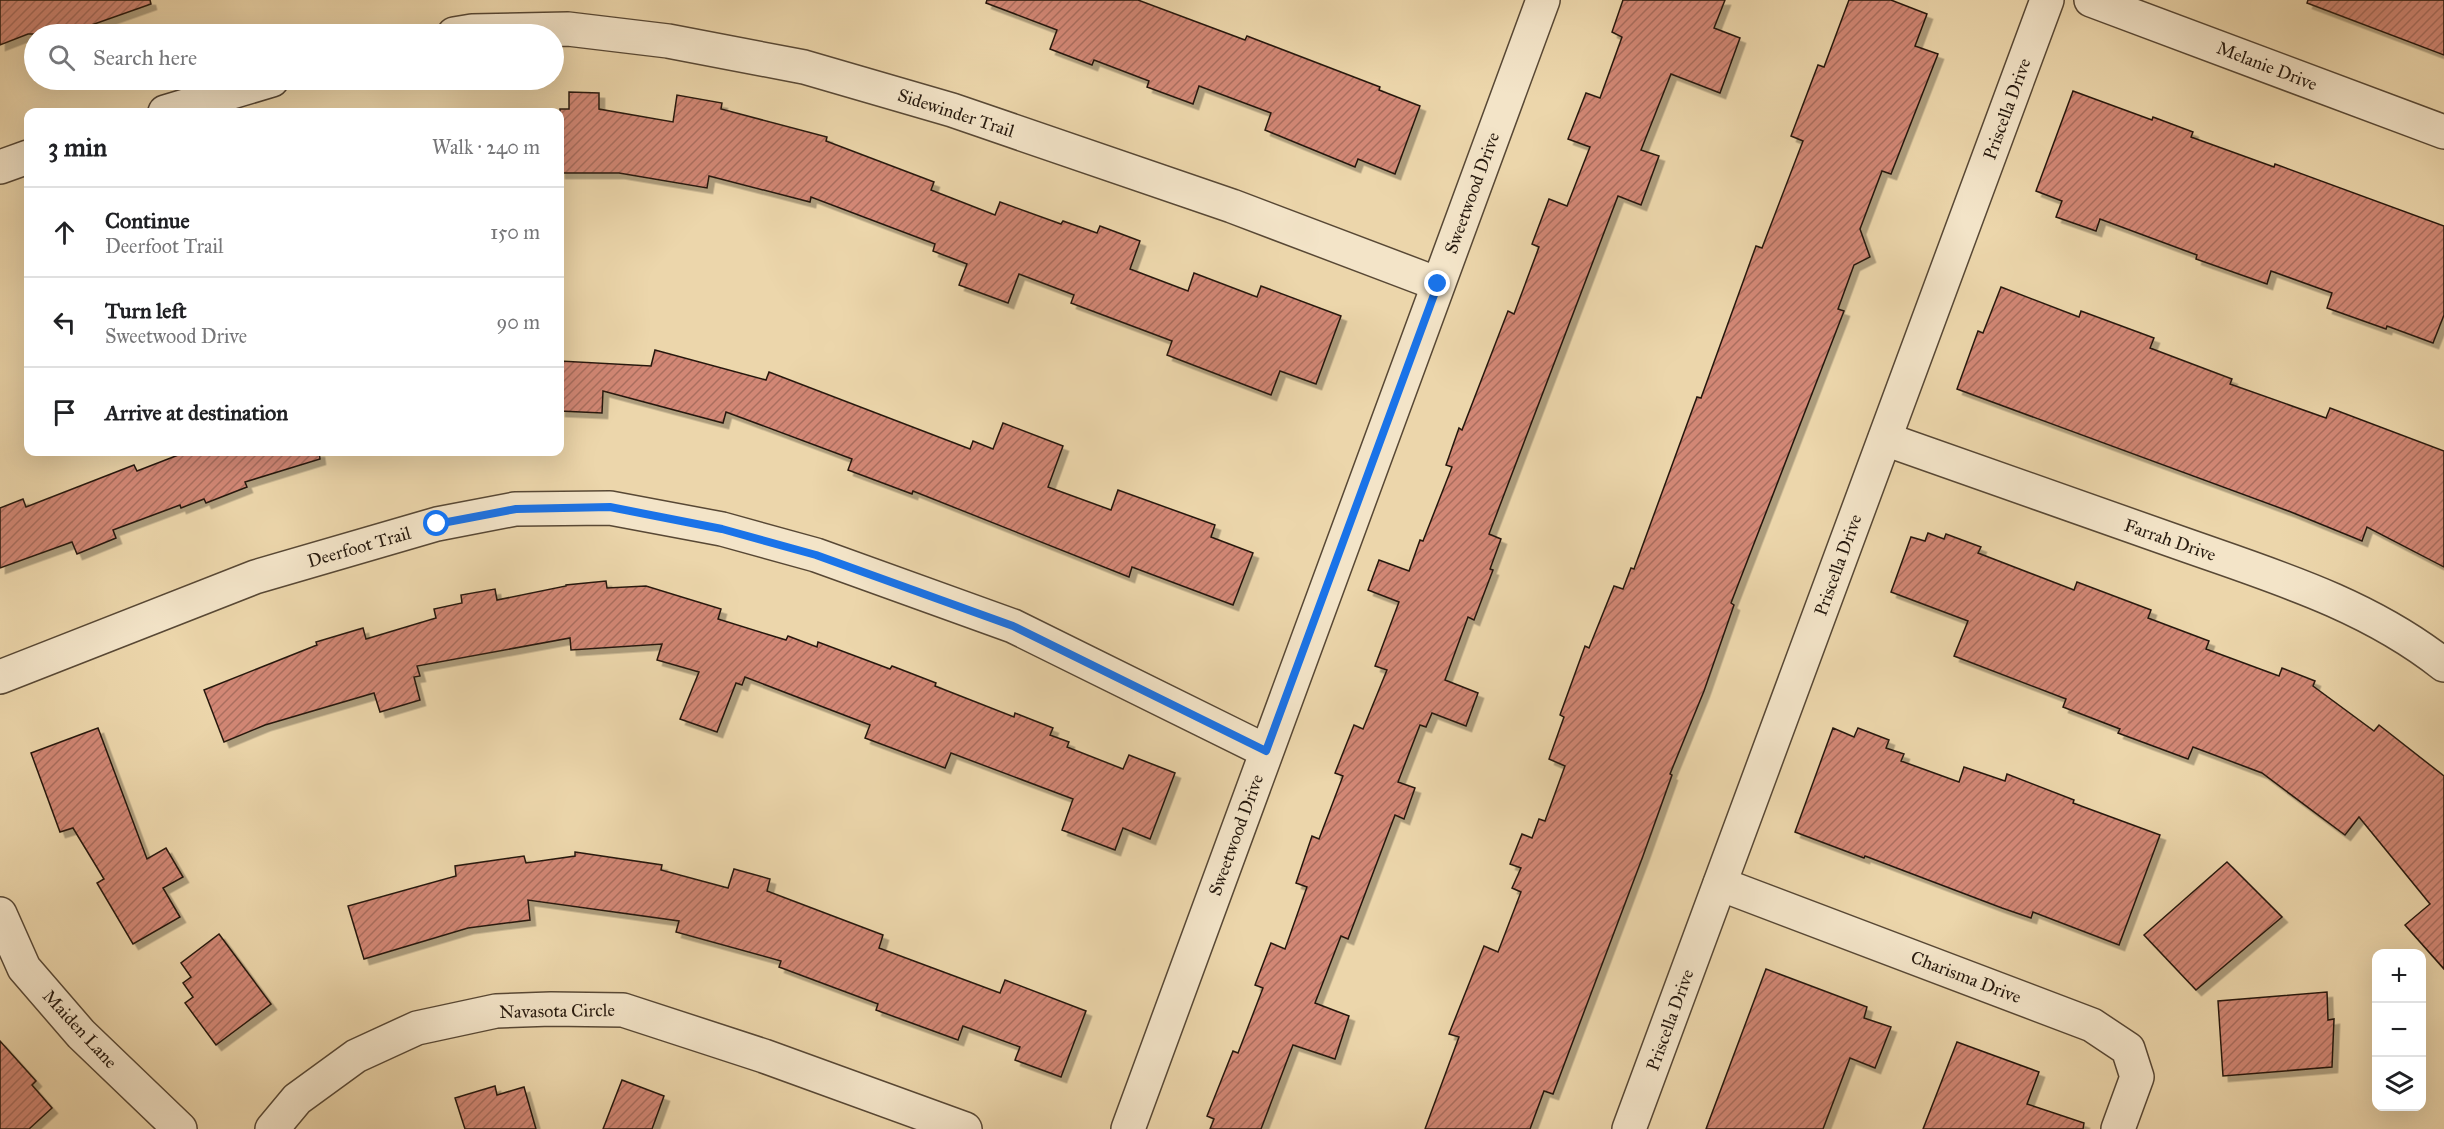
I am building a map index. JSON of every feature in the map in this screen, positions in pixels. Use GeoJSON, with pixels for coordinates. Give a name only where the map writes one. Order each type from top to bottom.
{"type":"FeatureCollection","features":[{"type":"Feature","properties":{"kind":"street","name":"Sweetwood Drive"},"geometry":{"type":"LineString","coordinates":[[1128,1129],[1543,0]]}},
{"type":"Feature","properties":{"kind":"street","name":"Priscella Drive"},"geometry":{"type":"LineString","coordinates":[[1629,1129],[2047,0]]}},
{"type":"Feature","properties":{"kind":"street","name":"Melanie Drive"},"geometry":{"type":"LineString","coordinates":[[2091,0],[2444,132]]}},
{"type":"Feature","properties":{"kind":"street","name":"Sidewinder Trail"},"geometry":{"type":"LineString","coordinates":[[564,29],[668,41],[804,67],[997,125],[1232,206],[1438,284]]}},
{"type":"Feature","properties":{"kind":"street"},"geometry":{"type":"LineString","coordinates":[[178,108],[239,90]]}},
{"type":"Feature","properties":{"kind":"street"},"geometry":{"type":"LineString","coordinates":[[0,167],[24,158]]}},
{"type":"Feature","properties":{"kind":"street","name":"Farrah Drive"},"geometry":{"type":"LineString","coordinates":[[1885,439],[2284,580],[2359,610],[2421,646],[2444,665]]}},
{"type":"Feature","properties":{"kind":"street","name":"Deerfoot Trail"},"geometry":{"type":"LineString","coordinates":[[0,677],[255,577],[437,524],[516,509],[610,507],[722,529],[816,555],[1013,626],[1266,751]]}},
{"type":"Feature","properties":{"kind":"street","name":"Charisma Drive"},"geometry":{"type":"LineString","coordinates":[[1720,884],[2092,1025],[2128,1049],[2137,1077],[2118,1129]]}},
{"type":"Feature","properties":{"kind":"street","name":"Maiden Lane"},"geometry":{"type":"LineString","coordinates":[[0,914],[24,968],[81,1034],[180,1129]]}},
{"type":"Feature","properties":{"kind":"street","name":"Navasota Circle"},"geometry":{"type":"LineString","coordinates":[[272,1129],[297,1099],[356,1056],[417,1028],[496,1011],[551,1009],[622,1010],[764,1056],[965,1129]]}},
{"type":"Feature","properties":{"kind":"building"},"geometry":{"type":"Polygon","coordinates":[[[0,0],[150,0],[151,4],[94,24],[24,24],[24,36],[0,45],[0,0]]]}},
{"type":"Feature","properties":{"kind":"building"},"geometry":{"type":"Polygon","coordinates":[[[987,0],[1138,0],[1245,40],[1247,36],[1380,87],[1379,90],[1420,106],[1395,174],[1358,159],[1355,167],[1265,130],[1271,113],[1199,86],[1193,104],[1147,87],[1149,81],[1094,60],[1092,65],[1050,49],[1057,30],[986,3],[987,0]]]}},
{"type":"Feature","properties":{"kind":"building"},"geometry":{"type":"Polygon","coordinates":[[[1623,0],[1725,0],[1714,28],[1740,38],[1720,93],[1671,74],[1641,150],[1659,156],[1641,205],[1618,196],[1489,534],[1501,539],[1490,569],[1493,570],[1474,620],[1468,617],[1445,680],[1478,693],[1466,726],[1432,713],[1426,727],[1420,725],[1398,782],[1415,788],[1404,819],[1395,815],[1348,939],[1341,936],[1315,1003],[1349,1016],[1335,1059],[1293,1045],[1261,1129],[1210,1129],[1214,1119],[1207,1116],[1233,1051],[1238,1053],[1263,988],[1255,985],[1271,943],[1285,949],[1307,887],[1296,883],[1312,836],[1319,839],[1343,776],[1335,773],[1354,725],[1363,729],[1387,670],[1375,666],[1399,602],[1368,590],[1379,560],[1409,571],[1420,540],[1423,541],[1452,467],[1446,465],[1459,428],[1462,430],[1508,311],[1514,314],[1539,247],[1532,244],[1549,199],[1567,206],[1590,147],[1568,139],[1586,93],[1600,98],[1622,37],[1612,32],[1623,0]]]}},
{"type":"Feature","properties":{"kind":"building"},"geometry":{"type":"Polygon","coordinates":[[[1849,0],[1891,0],[1927,14],[1915,46],[1938,54],[1891,174],[1882,171],[1860,229],[1870,257],[1854,265],[1838,309],[1844,311],[1731,603],[1734,605],[1704,691],[1670,774],[1672,775],[1643,856],[1553,1094],[1544,1091],[1530,1129],[1425,1129],[1459,1037],[1449,1034],[1484,946],[1498,952],[1521,892],[1512,888],[1521,868],[1510,864],[1522,834],[1532,838],[1539,819],[1545,821],[1565,766],[1549,759],[1564,717],[1560,715],[1585,646],[1589,648],[1614,586],[1623,589],[1631,568],[1634,569],[1697,397],[1701,398],[1756,246],[1762,248],[1803,141],[1791,136],[1818,65],[1824,67],[1849,0]]]}},
{"type":"Feature","properties":{"kind":"building"},"geometry":{"type":"Polygon","coordinates":[[[2308,0],[2444,0],[2444,55],[2307,3],[2308,0]]]}},
{"type":"Feature","properties":{"kind":"building"},"geometry":{"type":"Polygon","coordinates":[[[2073,91],[2152,120],[2153,117],[2193,132],[2191,137],[2274,167],[2275,164],[2444,226],[2444,315],[2433,343],[2327,308],[2332,293],[2271,271],[2267,284],[2196,259],[2197,255],[2100,219],[2096,231],[2056,217],[2062,201],[2036,191],[2073,91]]]}},
{"type":"Feature","properties":{"kind":"building"},"geometry":{"type":"Polygon","coordinates":[[[569,92],[599,93],[599,109],[673,122],[677,95],[722,103],[721,109],[827,137],[826,141],[934,182],[931,190],[995,215],[1000,202],[1061,224],[1063,221],[1097,233],[1100,226],[1140,241],[1130,269],[1188,291],[1194,273],[1257,297],[1261,286],[1341,316],[1316,384],[1280,371],[1271,395],[1167,355],[1172,341],[1071,303],[1074,295],[1019,274],[1008,303],[959,285],[967,264],[933,251],[935,244],[811,197],[810,202],[709,176],[707,188],[619,173],[564,173],[564,109],[569,109],[569,92]]]}},
{"type":"Feature","properties":{"kind":"building"},"geometry":{"type":"Polygon","coordinates":[[[2001,287],[2079,317],[2081,311],[2154,338],[2150,348],[2232,379],[2230,384],[2326,418],[2330,408],[2444,451],[2444,567],[2367,527],[2362,541],[2291,512],[1957,389],[1978,331],[1983,333],[2001,287]]]}},
{"type":"Feature","properties":{"kind":"building"},"geometry":{"type":"Polygon","coordinates":[[[655,350],[766,380],[769,372],[970,449],[973,441],[993,449],[1003,423],[1063,446],[1048,487],[1111,510],[1118,490],[1215,525],[1211,537],[1253,553],[1233,605],[1132,567],[1129,577],[913,491],[912,494],[848,470],[852,459],[726,412],[723,423],[603,391],[602,413],[564,411],[564,361],[651,366],[655,350]]]}},
{"type":"Feature","properties":{"kind":"building"},"geometry":{"type":"Polygon","coordinates":[[[176,456],[320,456],[320,459],[245,482],[247,487],[206,503],[204,499],[181,508],[180,505],[113,530],[116,538],[77,554],[72,542],[0,568],[0,508],[23,499],[26,507],[134,465],[137,471],[176,456]]]}},
{"type":"Feature","properties":{"kind":"building"},"geometry":{"type":"Polygon","coordinates":[[[1928,533],[1944,539],[1946,534],[1981,547],[1978,553],[2074,590],[2077,582],[2151,610],[2148,618],[2209,641],[2206,649],[2279,676],[2282,668],[2315,681],[2313,686],[2374,731],[2379,725],[2444,776],[2444,969],[2405,925],[2430,904],[2359,817],[2345,835],[2262,773],[2193,747],[2188,759],[2118,733],[2120,729],[2063,707],[2066,699],[1954,656],[1968,621],[1891,592],[1911,537],[1925,541],[1928,533]]]}},
{"type":"Feature","properties":{"kind":"building"},"geometry":{"type":"Polygon","coordinates":[[[606,581],[607,588],[646,586],[721,609],[718,619],[786,640],[788,636],[817,647],[818,642],[890,669],[892,666],[936,683],[935,686],[1014,717],[1015,713],[1053,728],[1050,735],[1069,742],[1067,747],[1123,769],[1129,755],[1175,773],[1150,839],[1123,828],[1115,850],[1062,830],[1073,799],[951,753],[945,768],[865,738],[870,725],[745,677],[742,685],[736,683],[717,732],[680,719],[699,672],[657,660],[662,644],[571,650],[570,638],[417,666],[420,676],[414,677],[420,700],[380,712],[374,693],[265,725],[224,742],[204,690],[317,645],[316,642],[363,628],[366,639],[436,618],[434,609],[462,603],[461,595],[495,589],[497,600],[566,585],[606,581]]]}},
{"type":"Feature","properties":{"kind":"building"},"geometry":{"type":"Polygon","coordinates":[[[98,728],[147,859],[166,848],[183,877],[163,888],[180,917],[133,944],[97,883],[104,879],[73,828],[60,832],[31,753],[98,728]]]}},
{"type":"Feature","properties":{"kind":"building"},"geometry":{"type":"Polygon","coordinates":[[[1833,728],[1854,737],[1858,728],[1889,740],[1886,748],[1904,754],[1901,761],[1959,782],[1964,767],[2005,781],[2007,774],[2074,800],[2073,803],[2160,835],[2119,945],[2033,912],[2031,918],[2002,908],[1795,832],[1833,728]]]}},
{"type":"Feature","properties":{"kind":"building"},"geometry":{"type":"Polygon","coordinates":[[[575,852],[662,865],[661,870],[728,888],[734,869],[770,879],[767,891],[883,935],[879,948],[1000,993],[1005,980],[1086,1011],[1061,1077],[1015,1060],[1020,1047],[963,1026],[958,1040],[876,1010],[878,1004],[779,967],[781,961],[676,932],[679,921],[528,900],[530,920],[468,928],[364,959],[348,906],[456,876],[455,866],[524,856],[526,863],[575,856],[575,852]]]}},
{"type":"Feature","properties":{"kind":"building"},"geometry":{"type":"Polygon","coordinates":[[[2227,862],[2282,917],[2196,990],[2144,935],[2227,862]]]}},
{"type":"Feature","properties":{"kind":"building"},"geometry":{"type":"Polygon","coordinates":[[[219,934],[271,1004],[216,1045],[185,1003],[193,997],[183,983],[191,977],[181,963],[219,934]]]}},
{"type":"Feature","properties":{"kind":"building"},"geometry":{"type":"Polygon","coordinates":[[[1766,969],[1867,1007],[1864,1018],[1891,1027],[1875,1068],[1850,1058],[1823,1129],[1706,1129],[1766,969]]]}},
{"type":"Feature","properties":{"kind":"building"},"geometry":{"type":"Polygon","coordinates":[[[2327,992],[2328,1020],[2334,1019],[2332,1067],[2223,1076],[2218,1001],[2327,992]]]}},
{"type":"Feature","properties":{"kind":"building"},"geometry":{"type":"Polygon","coordinates":[[[0,1041],[36,1081],[32,1085],[52,1108],[29,1129],[0,1129],[0,1041]]]}},
{"type":"Feature","properties":{"kind":"building"},"geometry":{"type":"Polygon","coordinates":[[[1957,1042],[2039,1072],[2027,1104],[2084,1123],[2083,1129],[1923,1129],[1957,1042]]]}},
{"type":"Feature","properties":{"kind":"building"},"geometry":{"type":"Polygon","coordinates":[[[622,1080],[664,1096],[652,1129],[603,1129],[622,1080]]]}},
{"type":"Feature","properties":{"kind":"building"},"geometry":{"type":"Polygon","coordinates":[[[495,1086],[497,1095],[524,1087],[536,1129],[465,1129],[455,1098],[495,1086]]]}},
{"type":"Feature","properties":{"kind":"route"},"geometry":{"type":"LineString","coordinates":[[437,524],[516,509],[610,507],[722,529],[816,555],[1013,626],[1266,751],[1438,284]]}}]}
